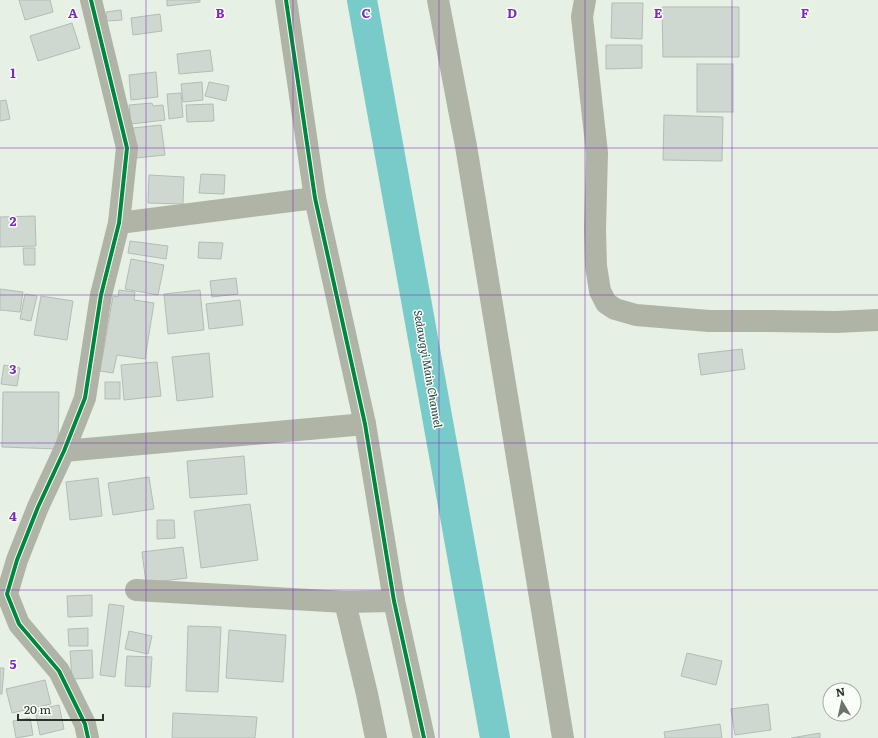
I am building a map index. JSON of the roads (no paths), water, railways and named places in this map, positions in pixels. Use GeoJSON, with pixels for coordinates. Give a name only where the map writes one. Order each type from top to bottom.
{"type":"FeatureCollection","features":[{"type":"Feature","properties":{"kind":"street"},"geometry":{"type":"LineString","coordinates":[[88,738],[85,724],[59,671],[19,624],[3,594],[18,560],[38,507],[64,451],[85,398],[101,295],[119,223],[127,148],[92,0]]}},
{"type":"Feature","properties":{"kind":"street"},"geometry":{"type":"LineString","coordinates":[[286,0],[315,198],[365,424],[394,601],[424,738]]}},
{"type":"Feature","properties":{"kind":"street"},"geometry":{"type":"LineString","coordinates":[[438,0],[466,146],[563,738]]}},
{"type":"Feature","properties":{"kind":"street"},"geometry":{"type":"LineString","coordinates":[[585,0],[582,17],[598,153],[595,230],[596,266],[600,292],[606,302],[616,309],[636,315],[709,321],[836,322],[878,320]]}},
{"type":"Feature","properties":{"kind":"street"},"geometry":{"type":"LineString","coordinates":[[119,223],[315,198]]}},
{"type":"Feature","properties":{"kind":"street"},"geometry":{"type":"LineString","coordinates":[[64,451],[365,424]]}},
{"type":"Feature","properties":{"kind":"street"},"geometry":{"type":"LineString","coordinates":[[136,590],[345,602],[394,601]]}},
{"type":"Feature","properties":{"kind":"street"},"geometry":{"type":"LineString","coordinates":[[345,602],[376,738]]}},
{"type":"Feature","properties":{"kind":"waterway","name":"Sedawgyi Main Channel"},"geometry":{"type":"LineString","coordinates":[[362,0],[495,738]]}}]}
